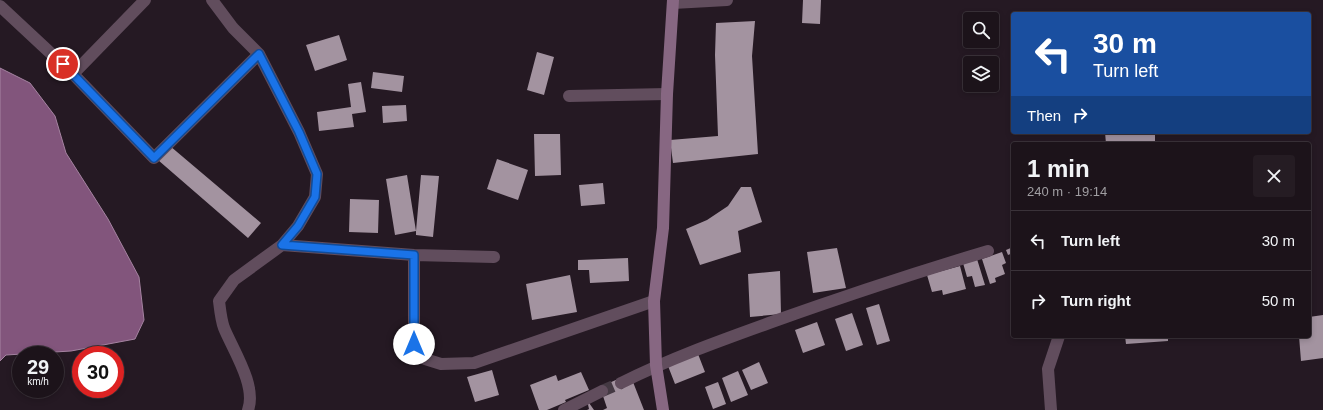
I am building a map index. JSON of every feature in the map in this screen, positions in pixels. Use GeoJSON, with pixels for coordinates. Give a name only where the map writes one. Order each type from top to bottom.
{"type":"FeatureCollection","features":[{"type":"Feature","properties":{"kind":"street"},"geometry":{"type":"LineString","coordinates":[[73,74],[145,0]]}},
{"type":"Feature","properties":{"kind":"street"},"geometry":{"type":"LineString","coordinates":[[212,0],[233,28],[259,54],[299,132],[317,174],[315,197],[298,226],[282,245],[234,280],[219,301],[224,327],[244,367],[251,403],[248,410]]}},
{"type":"Feature","properties":{"kind":"street"},"geometry":{"type":"LineString","coordinates":[[663,410],[656,365],[654,301],[663,228],[667,94],[672,1],[727,0]]}},
{"type":"Feature","properties":{"kind":"street"},"geometry":{"type":"LineString","coordinates":[[0,6],[73,74],[154,158],[259,54]]}},
{"type":"Feature","properties":{"kind":"street"},"geometry":{"type":"LineString","coordinates":[[569,96],[667,94]]}},
{"type":"Feature","properties":{"kind":"street"},"geometry":{"type":"LineString","coordinates":[[282,245],[414,255],[494,257]]}},
{"type":"Feature","properties":{"kind":"street"},"geometry":{"type":"LineString","coordinates":[[621,383],[656,365],[904,276],[988,251]]}},
{"type":"Feature","properties":{"kind":"street"},"geometry":{"type":"LineString","coordinates":[[414,255],[414,344],[425,359],[441,364],[474,363],[654,301]]}},
{"type":"Feature","properties":{"kind":"street"},"geometry":{"type":"LineString","coordinates":[[1051,410],[1048,369],[1058,338]]}},
{"type":"Feature","properties":{"kind":"street"},"geometry":{"type":"LineString","coordinates":[[564,410],[602,391]]}},
{"type":"Feature","properties":{"kind":"shaded area"},"geometry":{"type":"Polygon","coordinates":[[[0,68],[30,83],[55,116],[66,153],[108,219],[139,277],[144,320],[135,339],[98,346],[72,346],[72,351],[64,351],[64,346],[12,346],[12,355],[6,355],[0,361],[0,68]]]}},
{"type":"Feature","properties":{"kind":"building"},"geometry":{"type":"Polygon","coordinates":[[[803,0],[821,0],[820,24],[802,23],[803,0]]]}},
{"type":"Feature","properties":{"kind":"building"},"geometry":{"type":"Polygon","coordinates":[[[755,21],[752,56],[758,154],[673,163],[670,140],[718,136],[715,55],[716,23],[755,21]]]}},
{"type":"Feature","properties":{"kind":"building"},"geometry":{"type":"Polygon","coordinates":[[[339,35],[347,60],[315,71],[306,45],[339,35]]]}},
{"type":"Feature","properties":{"kind":"building"},"geometry":{"type":"Polygon","coordinates":[[[537,52],[554,57],[544,95],[527,90],[537,52]]]}},
{"type":"Feature","properties":{"kind":"building"},"geometry":{"type":"Polygon","coordinates":[[[373,72],[404,76],[402,92],[371,88],[373,72]]]}},
{"type":"Feature","properties":{"kind":"building"},"geometry":{"type":"Polygon","coordinates":[[[361,82],[366,112],[352,114],[354,127],[319,131],[317,112],[351,107],[348,84],[361,82]]]}},
{"type":"Feature","properties":{"kind":"building"},"geometry":{"type":"Polygon","coordinates":[[[406,105],[407,121],[383,123],[382,106],[406,105]]]}},
{"type":"Feature","properties":{"kind":"building"},"geometry":{"type":"Polygon","coordinates":[[[534,134],[560,134],[561,175],[535,176],[534,134]]]}},
{"type":"Feature","properties":{"kind":"building"},"geometry":{"type":"Polygon","coordinates":[[[1105,134],[1155,134],[1155,142],[1106,142],[1105,134]]]}},
{"type":"Feature","properties":{"kind":"building"},"geometry":{"type":"Polygon","coordinates":[[[170,146],[261,223],[248,238],[158,160],[170,146]]]}},
{"type":"Feature","properties":{"kind":"building"},"geometry":{"type":"Polygon","coordinates":[[[497,159],[528,170],[518,200],[487,189],[497,159]]]}},
{"type":"Feature","properties":{"kind":"building"},"geometry":{"type":"Polygon","coordinates":[[[407,175],[416,231],[395,235],[386,179],[407,175]]]}},
{"type":"Feature","properties":{"kind":"building"},"geometry":{"type":"Polygon","coordinates":[[[421,175],[439,176],[433,237],[416,235],[421,175]]]}},
{"type":"Feature","properties":{"kind":"building"},"geometry":{"type":"Polygon","coordinates":[[[603,183],[605,204],[581,206],[579,185],[603,183]]]}},
{"type":"Feature","properties":{"kind":"building"},"geometry":{"type":"Polygon","coordinates":[[[741,187],[751,187],[762,222],[738,231],[741,252],[700,265],[686,229],[707,220],[728,206],[741,187]]]}},
{"type":"Feature","properties":{"kind":"building"},"geometry":{"type":"Polygon","coordinates":[[[350,199],[379,200],[378,233],[349,232],[350,199]]]}},
{"type":"Feature","properties":{"kind":"building"},"geometry":{"type":"Polygon","coordinates":[[[837,248],[846,288],[813,293],[807,252],[837,248]]]}},
{"type":"Feature","properties":{"kind":"building"},"geometry":{"type":"Polygon","coordinates":[[[1011,248],[1011,254],[1008,255],[1006,250],[1011,248]]]}},
{"type":"Feature","properties":{"kind":"building"},"geometry":{"type":"Polygon","coordinates":[[[1002,252],[1006,263],[1002,265],[1005,274],[995,278],[996,282],[990,284],[982,259],[1002,252]]]}},
{"type":"Feature","properties":{"kind":"building"},"geometry":{"type":"Polygon","coordinates":[[[628,258],[629,281],[590,283],[589,270],[578,270],[578,260],[628,258]]]}},
{"type":"Feature","properties":{"kind":"building"},"geometry":{"type":"Polygon","coordinates":[[[977,259],[985,285],[975,287],[972,276],[967,277],[963,263],[977,259]]]}},
{"type":"Feature","properties":{"kind":"building"},"geometry":{"type":"Polygon","coordinates":[[[960,266],[966,289],[943,295],[942,290],[932,292],[927,275],[960,266]]]}},
{"type":"Feature","properties":{"kind":"building"},"geometry":{"type":"Polygon","coordinates":[[[780,271],[781,314],[750,317],[748,274],[780,271]]]}},
{"type":"Feature","properties":{"kind":"building"},"geometry":{"type":"Polygon","coordinates":[[[570,275],[577,312],[532,320],[526,284],[570,275]]]}},
{"type":"Feature","properties":{"kind":"building"},"geometry":{"type":"Polygon","coordinates":[[[879,304],[890,341],[877,345],[866,308],[879,304]]]}},
{"type":"Feature","properties":{"kind":"building"},"geometry":{"type":"Polygon","coordinates":[[[852,313],[863,345],[846,351],[835,319],[852,313]]]}},
{"type":"Feature","properties":{"kind":"building"},"geometry":{"type":"Polygon","coordinates":[[[1323,315],[1323,358],[1301,361],[1299,338],[1311,338],[1311,317],[1323,315]]]}},
{"type":"Feature","properties":{"kind":"building"},"geometry":{"type":"Polygon","coordinates":[[[817,322],[825,345],[803,353],[795,330],[817,322]]]}},
{"type":"Feature","properties":{"kind":"building"},"geometry":{"type":"Polygon","coordinates":[[[1125,338],[1168,338],[1168,341],[1126,344],[1125,338]]]}},
{"type":"Feature","properties":{"kind":"building"},"geometry":{"type":"Polygon","coordinates":[[[698,354],[705,372],[675,384],[668,366],[698,354]]]}},
{"type":"Feature","properties":{"kind":"building"},"geometry":{"type":"Polygon","coordinates":[[[759,362],[768,383],[751,390],[742,370],[759,362]]]}},
{"type":"Feature","properties":{"kind":"building"},"geometry":{"type":"Polygon","coordinates":[[[492,370],[499,395],[475,402],[467,377],[492,370]]]}},
{"type":"Feature","properties":{"kind":"building"},"geometry":{"type":"Polygon","coordinates":[[[738,371],[748,395],[731,402],[722,378],[738,371]]]}},
{"type":"Feature","properties":{"kind":"building"},"geometry":{"type":"Polygon","coordinates":[[[581,372],[589,390],[565,400],[566,402],[547,410],[539,410],[530,385],[556,375],[558,381],[581,372]]]}},
{"type":"Feature","properties":{"kind":"building"},"geometry":{"type":"Polygon","coordinates":[[[618,379],[633,382],[644,410],[603,410],[607,408],[600,387],[618,379]]]}},
{"type":"Feature","properties":{"kind":"building"},"geometry":{"type":"Polygon","coordinates":[[[718,382],[726,404],[713,409],[705,387],[718,382]]]}},
{"type":"Feature","properties":{"kind":"building"},"geometry":{"type":"Polygon","coordinates":[[[587,400],[594,410],[587,410],[589,409],[587,400]]]}},
{"type":"Feature","properties":{"kind":"tunnel"},"geometry":{"type":"LineString","coordinates":[[602,391],[621,383]]}},
{"type":"Feature","properties":{"kind":"route"},"geometry":{"type":"LineString","coordinates":[[63,64],[154,158],[259,54],[299,132],[317,174],[315,197],[298,226],[282,245],[414,255],[414,344]]}}]}
